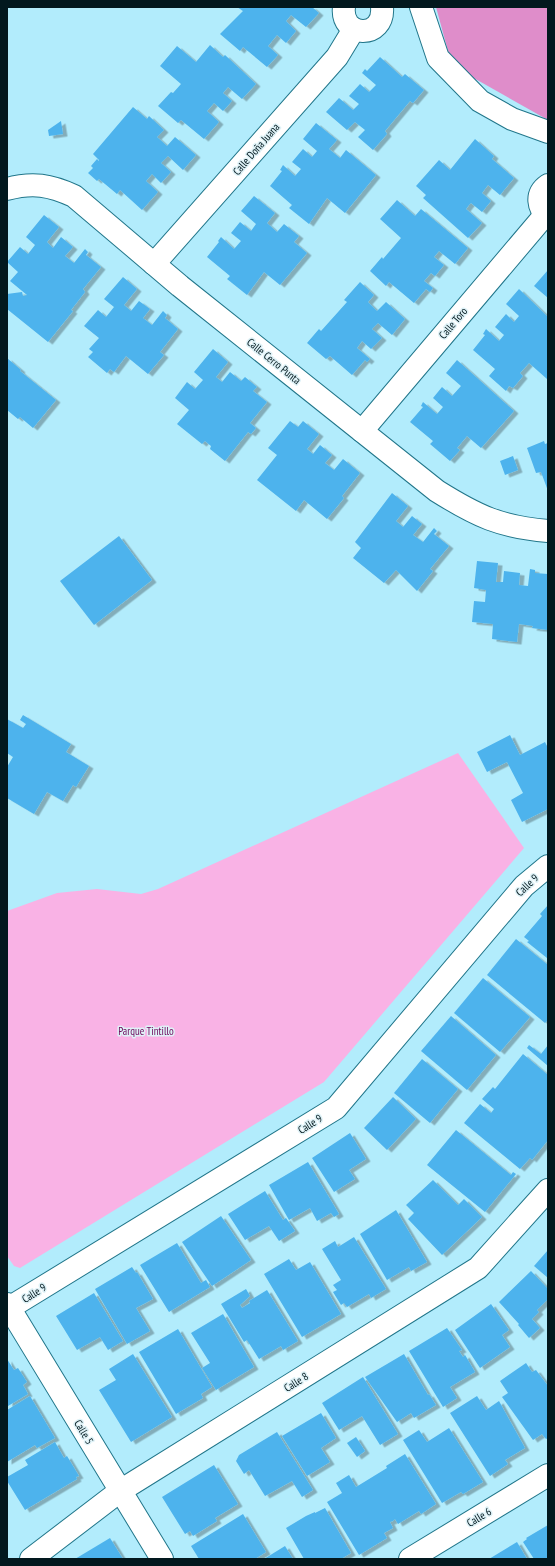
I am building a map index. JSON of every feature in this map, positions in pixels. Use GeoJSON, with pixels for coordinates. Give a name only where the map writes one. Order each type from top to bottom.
{"type":"FeatureCollection","features":[{"type":"Feature","properties":{"kind":"street"},"geometry":{"type":"LineString","coordinates":[[344,7],[343,13],[346,23],[354,30],[363,32],[371,30],[378,25],[381,19],[382,7]]}},
{"type":"Feature","properties":{"kind":"street"},"geometry":{"type":"LineString","coordinates":[[421,7],[438,58],[480,102],[512,119],[548,132]]}},
{"type":"Feature","properties":{"kind":"street","name":"Calle Doña Juana"},"geometry":{"type":"LineString","coordinates":[[154,264],[337,57],[354,30]]}},
{"type":"Feature","properties":{"kind":"street"},"geometry":{"type":"LineString","coordinates":[[546,216],[542,212],[538,203],[540,194],[548,185]]}},
{"type":"Feature","properties":{"kind":"street","name":"Calle Cerro Punta"},"geometry":{"type":"LineString","coordinates":[[7,189],[19,186],[54,187],[74,196],[154,264],[437,490],[467,510],[495,522],[531,530],[548,531]]}},
{"type":"Feature","properties":{"kind":"street","name":"Calle Toro"},"geometry":{"type":"LineString","coordinates":[[362,431],[546,216]]}},
{"type":"Feature","properties":{"kind":"street","name":"Calle 9"},"geometry":{"type":"LineString","coordinates":[[8,1306],[336,1108],[524,886],[548,866]]}},
{"type":"Feature","properties":{"kind":"street","name":"Calle 8"},"geometry":{"type":"LineString","coordinates":[[31,1559],[120,1491],[478,1268],[548,1190]]}},
{"type":"Feature","properties":{"kind":"street","name":"Calle 5"},"geometry":{"type":"LineString","coordinates":[[8,1306],[162,1559]]}},
{"type":"Feature","properties":{"kind":"street","name":"Calle 6"},"geometry":{"type":"LineString","coordinates":[[410,1559],[548,1475]]}},
{"type":"Feature","properties":{"kind":"green space","name":"Parque Tintillo"},"geometry":{"type":"Polygon","coordinates":[[[458,753],[524,848],[324,1082],[20,1268],[14,1266],[7,1256],[7,911],[57,893],[97,889],[141,894],[158,889],[458,753]]]}},
{"type":"Feature","properties":{"kind":"shaded area"},"geometry":{"type":"Polygon","coordinates":[[[436,7],[548,7],[548,120],[463,72],[448,51],[436,7]]]}},
{"type":"Feature","properties":{"kind":"building"},"geometry":{"type":"Polygon","coordinates":[[[237,7],[312,7],[319,13],[306,27],[291,15],[286,21],[296,31],[286,43],[277,35],[268,46],[278,55],[267,67],[243,47],[240,51],[220,34],[243,11],[237,7]]]}},
{"type":"Feature","properties":{"kind":"building"},"geometry":{"type":"Polygon","coordinates":[[[210,45],[223,57],[225,55],[256,84],[242,99],[228,87],[223,93],[232,101],[223,111],[214,103],[207,111],[219,122],[204,139],[181,120],[178,123],[158,106],[181,84],[160,66],[177,46],[196,62],[210,45]]]}},
{"type":"Feature","properties":{"kind":"building"},"geometry":{"type":"Polygon","coordinates":[[[380,57],[402,77],[405,74],[424,90],[413,103],[410,101],[385,131],[387,134],[373,150],[358,137],[365,130],[355,122],[347,130],[326,112],[339,98],[353,110],[359,104],[349,96],[360,84],[369,92],[376,85],[362,73],[365,69],[367,71],[380,57]]]}},
{"type":"Feature","properties":{"kind":"building"},"geometry":{"type":"Polygon","coordinates":[[[133,107],[147,119],[149,116],[164,130],[157,137],[167,146],[175,137],[196,155],[183,170],[168,156],[161,163],[171,172],[161,183],[152,174],[146,181],[158,192],[142,210],[120,190],[117,194],[99,179],[97,181],[88,173],[93,168],[91,166],[97,159],[99,161],[93,154],[133,107]]]}},
{"type":"Feature","properties":{"kind":"building"},"geometry":{"type":"Polygon","coordinates":[[[61,121],[63,134],[49,136],[48,130],[61,121]]]}},
{"type":"Feature","properties":{"kind":"building"},"geometry":{"type":"Polygon","coordinates":[[[316,123],[337,140],[329,149],[340,158],[346,150],[376,175],[345,213],[327,198],[309,224],[289,208],[292,205],[270,186],[282,171],[280,170],[283,165],[295,176],[301,169],[292,162],[303,149],[312,157],[317,151],[303,139],[316,123]]]}},
{"type":"Feature","properties":{"kind":"building"},"geometry":{"type":"Polygon","coordinates":[[[475,139],[494,156],[492,159],[514,178],[500,195],[488,185],[482,193],[491,201],[482,212],[471,203],[469,205],[466,209],[482,223],[468,238],[423,198],[426,195],[416,186],[439,160],[450,170],[475,139]]]}},
{"type":"Feature","properties":{"kind":"building"},"geometry":{"type":"Polygon","coordinates":[[[254,196],[275,213],[267,223],[277,232],[284,224],[299,236],[294,242],[307,253],[280,285],[264,272],[247,295],[227,279],[230,276],[207,257],[219,242],[218,241],[221,237],[234,249],[241,241],[231,233],[240,222],[251,231],[256,224],[241,211],[254,196]]]}},
{"type":"Feature","properties":{"kind":"building"},"geometry":{"type":"Polygon","coordinates":[[[397,200],[415,216],[421,209],[468,248],[455,264],[439,251],[434,257],[444,265],[435,276],[431,273],[424,281],[433,288],[430,292],[426,289],[414,303],[389,282],[386,286],[370,271],[382,257],[383,259],[401,238],[380,219],[397,200]]]}},
{"type":"Feature","properties":{"kind":"building"},"geometry":{"type":"Polygon","coordinates":[[[44,215],[59,227],[47,242],[53,248],[61,237],[73,247],[65,256],[74,263],[85,249],[88,252],[86,255],[101,267],[83,289],[85,292],[71,310],[73,311],[48,342],[7,309],[7,294],[22,292],[23,296],[27,295],[10,281],[18,272],[7,262],[20,247],[28,254],[35,245],[26,237],[44,215]]]}},
{"type":"Feature","properties":{"kind":"building"},"geometry":{"type":"Polygon","coordinates":[[[548,270],[548,298],[534,286],[548,270]]]}},
{"type":"Feature","properties":{"kind":"building"},"geometry":{"type":"Polygon","coordinates":[[[123,277],[137,289],[124,305],[131,311],[139,301],[150,309],[143,318],[152,325],[163,311],[167,315],[165,318],[178,329],[160,352],[164,355],[148,374],[126,356],[114,372],[110,369],[107,373],[88,357],[93,352],[89,349],[99,338],[84,326],[98,310],[106,317],[114,307],[104,299],[123,277]]]}},
{"type":"Feature","properties":{"kind":"building"},"geometry":{"type":"Polygon","coordinates":[[[360,282],[374,295],[368,302],[377,311],[386,302],[405,319],[392,335],[378,323],[372,329],[382,338],[371,349],[362,341],[357,348],[370,359],[367,362],[365,360],[352,375],[330,356],[326,359],[307,343],[319,329],[321,331],[347,302],[344,300],[360,282]]]}},
{"type":"Feature","properties":{"kind":"building"},"geometry":{"type":"Polygon","coordinates":[[[519,289],[548,317],[548,378],[547,379],[529,363],[520,373],[523,376],[513,388],[509,386],[506,391],[489,376],[495,369],[473,350],[485,335],[483,334],[486,329],[499,341],[504,335],[495,327],[506,314],[514,322],[519,316],[506,304],[519,289]]]}},
{"type":"Feature","properties":{"kind":"building"},"geometry":{"type":"Polygon","coordinates":[[[213,349],[228,362],[216,377],[222,382],[230,372],[241,381],[245,377],[257,387],[253,391],[267,402],[250,423],[256,428],[251,434],[248,432],[225,461],[210,449],[211,446],[205,441],[202,444],[177,424],[189,410],[175,398],[187,382],[195,389],[203,380],[194,372],[213,349]]]}},
{"type":"Feature","properties":{"kind":"building"},"geometry":{"type":"Polygon","coordinates":[[[7,358],[21,370],[20,371],[56,400],[33,428],[20,417],[18,419],[7,410],[7,358]]]}},
{"type":"Feature","properties":{"kind":"building"},"geometry":{"type":"Polygon","coordinates":[[[457,360],[514,411],[481,448],[467,436],[457,448],[460,450],[450,461],[430,444],[433,441],[410,422],[423,407],[421,406],[423,402],[437,414],[443,407],[433,398],[442,387],[452,396],[461,386],[446,373],[457,360]]]}},
{"type":"Feature","properties":{"kind":"building"},"geometry":{"type":"Polygon","coordinates":[[[290,421],[298,427],[303,421],[319,434],[307,449],[313,454],[320,445],[332,455],[325,463],[334,470],[343,459],[360,473],[342,496],[344,498],[327,519],[304,500],[296,511],[257,480],[277,455],[268,448],[290,421]]]}},
{"type":"Feature","properties":{"kind":"building"},"geometry":{"type":"Polygon","coordinates":[[[544,441],[545,444],[548,443],[548,491],[541,472],[536,473],[527,448],[544,441]]]}},
{"type":"Feature","properties":{"kind":"building"},"geometry":{"type":"Polygon","coordinates":[[[513,456],[518,470],[505,475],[500,461],[513,456]]]}},
{"type":"Feature","properties":{"kind":"building"},"geometry":{"type":"Polygon","coordinates":[[[392,493],[408,506],[396,521],[403,527],[412,516],[422,524],[413,535],[423,542],[434,528],[437,531],[434,534],[449,546],[430,569],[433,571],[417,591],[396,570],[384,583],[353,558],[361,548],[355,542],[392,493]]]}},
{"type":"Feature","properties":{"kind":"building"},"geometry":{"type":"Polygon","coordinates":[[[119,536],[152,580],[94,625],[60,581],[119,536]]]}},
{"type":"Feature","properties":{"kind":"building"},"geometry":{"type":"Polygon","coordinates":[[[477,561],[498,563],[496,582],[503,582],[504,571],[520,573],[519,585],[528,586],[530,569],[535,570],[535,573],[548,574],[548,630],[532,628],[533,626],[519,624],[517,642],[492,639],[493,624],[472,622],[474,601],[485,602],[486,590],[474,588],[477,561]]]}},
{"type":"Feature","properties":{"kind":"building"},"geometry":{"type":"Polygon","coordinates":[[[23,715],[71,744],[66,752],[89,766],[76,787],[73,785],[63,801],[47,792],[34,814],[7,798],[7,767],[13,757],[7,753],[7,719],[23,728],[26,724],[20,720],[23,715]]]}},
{"type":"Feature","properties":{"kind":"building"},"geometry":{"type":"Polygon","coordinates":[[[510,735],[520,755],[545,742],[548,748],[548,809],[522,822],[511,800],[523,793],[507,762],[487,772],[477,752],[510,735]]]}},
{"type":"Feature","properties":{"kind":"building"},"geometry":{"type":"Polygon","coordinates":[[[548,905],[547,958],[527,942],[529,941],[524,937],[542,916],[540,914],[548,905]]]}},
{"type":"Feature","properties":{"kind":"building"},"geometry":{"type":"Polygon","coordinates":[[[516,939],[548,965],[548,1020],[545,1023],[487,975],[516,939]]]}},
{"type":"Feature","properties":{"kind":"building"},"geometry":{"type":"Polygon","coordinates":[[[483,978],[530,1017],[500,1052],[454,1013],[483,978]]]}},
{"type":"Feature","properties":{"kind":"building"},"geometry":{"type":"Polygon","coordinates":[[[451,1016],[496,1055],[467,1090],[421,1051],[451,1016]]]}},
{"type":"Feature","properties":{"kind":"building"},"geometry":{"type":"Polygon","coordinates":[[[529,1045],[541,1054],[548,1045],[548,1066],[527,1048],[529,1045]]]}},
{"type":"Feature","properties":{"kind":"building"},"geometry":{"type":"Polygon","coordinates":[[[523,1054],[548,1075],[548,1140],[532,1160],[530,1158],[520,1169],[464,1123],[480,1104],[491,1113],[494,1109],[482,1099],[493,1087],[495,1089],[523,1054]]]}},
{"type":"Feature","properties":{"kind":"building"},"geometry":{"type":"Polygon","coordinates":[[[422,1059],[458,1089],[430,1123],[394,1093],[422,1059]]]}},
{"type":"Feature","properties":{"kind":"building"},"geometry":{"type":"Polygon","coordinates":[[[393,1097],[416,1119],[387,1150],[364,1128],[393,1097]]]}},
{"type":"Feature","properties":{"kind":"building"},"geometry":{"type":"Polygon","coordinates":[[[456,1130],[511,1175],[513,1172],[516,1174],[485,1212],[427,1165],[456,1130]]]}},
{"type":"Feature","properties":{"kind":"building"},"geometry":{"type":"Polygon","coordinates":[[[350,1133],[366,1159],[349,1170],[355,1179],[334,1192],[312,1158],[350,1133]]]}},
{"type":"Feature","properties":{"kind":"building"},"geometry":{"type":"Polygon","coordinates":[[[308,1162],[339,1214],[334,1217],[331,1213],[317,1221],[310,1208],[289,1220],[269,1185],[308,1162]]]}},
{"type":"Feature","properties":{"kind":"building"},"geometry":{"type":"Polygon","coordinates":[[[433,1180],[458,1205],[464,1199],[482,1217],[442,1255],[408,1219],[414,1213],[406,1205],[433,1180]]]}},
{"type":"Feature","properties":{"kind":"building"},"geometry":{"type":"Polygon","coordinates":[[[265,1191],[283,1220],[286,1218],[295,1231],[279,1241],[269,1226],[245,1240],[228,1214],[265,1191]]]}},
{"type":"Feature","properties":{"kind":"building"},"geometry":{"type":"Polygon","coordinates":[[[396,1210],[427,1262],[411,1271],[409,1267],[387,1280],[360,1234],[396,1210]]]}},
{"type":"Feature","properties":{"kind":"building"},"geometry":{"type":"Polygon","coordinates":[[[221,1216],[251,1260],[212,1286],[182,1242],[221,1216]]]}},
{"type":"Feature","properties":{"kind":"building"},"geometry":{"type":"Polygon","coordinates":[[[354,1237],[386,1289],[371,1298],[369,1294],[347,1307],[344,1303],[341,1305],[333,1292],[337,1290],[333,1285],[341,1280],[322,1249],[335,1241],[338,1247],[354,1237]]]}},
{"type":"Feature","properties":{"kind":"building"},"geometry":{"type":"Polygon","coordinates":[[[177,1243],[201,1283],[206,1280],[210,1287],[169,1312],[140,1265],[177,1243]]]}},
{"type":"Feature","properties":{"kind":"building"},"geometry":{"type":"Polygon","coordinates":[[[548,1250],[548,1278],[534,1266],[548,1250]]]}},
{"type":"Feature","properties":{"kind":"building"},"geometry":{"type":"Polygon","coordinates":[[[289,1259],[296,1270],[310,1262],[341,1314],[302,1337],[264,1274],[289,1259]]]}},
{"type":"Feature","properties":{"kind":"building"},"geometry":{"type":"Polygon","coordinates":[[[132,1267],[136,1273],[137,1272],[153,1299],[136,1308],[150,1331],[127,1344],[95,1289],[132,1267]]]}},
{"type":"Feature","properties":{"kind":"building"},"geometry":{"type":"Polygon","coordinates":[[[531,1271],[548,1289],[548,1299],[537,1310],[539,1312],[532,1319],[540,1328],[529,1338],[518,1325],[519,1324],[499,1302],[531,1271]]]}},
{"type":"Feature","properties":{"kind":"building"},"geometry":{"type":"Polygon","coordinates":[[[246,1289],[250,1296],[240,1305],[242,1308],[250,1303],[249,1301],[267,1290],[298,1341],[283,1350],[281,1346],[259,1359],[247,1340],[244,1342],[221,1304],[246,1289]]]}},
{"type":"Feature","properties":{"kind":"building"},"geometry":{"type":"Polygon","coordinates":[[[94,1293],[123,1341],[108,1350],[100,1337],[77,1350],[56,1316],[94,1293]]]}},
{"type":"Feature","properties":{"kind":"building"},"geometry":{"type":"Polygon","coordinates":[[[491,1304],[509,1330],[502,1335],[510,1347],[480,1368],[455,1330],[491,1304]]]}},
{"type":"Feature","properties":{"kind":"building"},"geometry":{"type":"Polygon","coordinates":[[[223,1314],[254,1367],[216,1390],[202,1368],[210,1363],[191,1333],[223,1314]]]}},
{"type":"Feature","properties":{"kind":"building"},"geometry":{"type":"Polygon","coordinates":[[[447,1328],[462,1350],[459,1351],[463,1357],[465,1355],[475,1372],[450,1387],[457,1398],[443,1407],[409,1351],[447,1328]]]}},
{"type":"Feature","properties":{"kind":"building"},"geometry":{"type":"Polygon","coordinates":[[[178,1329],[212,1387],[201,1394],[203,1398],[176,1414],[139,1352],[178,1329]]]}},
{"type":"Feature","properties":{"kind":"building"},"geometry":{"type":"Polygon","coordinates":[[[133,1354],[172,1417],[131,1442],[99,1390],[116,1380],[109,1369],[133,1354]]]}},
{"type":"Feature","properties":{"kind":"building"},"geometry":{"type":"Polygon","coordinates":[[[404,1354],[428,1395],[429,1394],[436,1405],[414,1418],[411,1413],[397,1422],[365,1377],[404,1354]]]}},
{"type":"Feature","properties":{"kind":"building"},"geometry":{"type":"Polygon","coordinates":[[[7,1359],[14,1370],[18,1368],[27,1382],[23,1385],[28,1394],[8,1406],[7,1359]]]}},
{"type":"Feature","properties":{"kind":"building"},"geometry":{"type":"Polygon","coordinates":[[[526,1363],[532,1372],[536,1370],[548,1386],[548,1438],[546,1439],[542,1434],[533,1440],[502,1397],[508,1393],[500,1381],[526,1363]]]}},
{"type":"Feature","properties":{"kind":"building"},"geometry":{"type":"Polygon","coordinates":[[[363,1377],[398,1434],[380,1445],[362,1416],[339,1430],[322,1403],[363,1377]]]}},
{"type":"Feature","properties":{"kind":"building"},"geometry":{"type":"Polygon","coordinates":[[[30,1396],[55,1438],[37,1448],[35,1445],[7,1462],[7,1410],[30,1396]]]}},
{"type":"Feature","properties":{"kind":"building"},"geometry":{"type":"Polygon","coordinates":[[[477,1396],[486,1410],[499,1401],[525,1448],[505,1460],[508,1464],[490,1476],[450,1413],[477,1396]]]}},
{"type":"Feature","properties":{"kind":"building"},"geometry":{"type":"Polygon","coordinates":[[[321,1413],[336,1438],[321,1448],[330,1462],[307,1476],[282,1436],[321,1413]]]}},
{"type":"Feature","properties":{"kind":"building"},"geometry":{"type":"Polygon","coordinates":[[[449,1428],[483,1482],[463,1494],[461,1492],[442,1503],[403,1440],[419,1430],[427,1442],[449,1428]]]}},
{"type":"Feature","properties":{"kind":"building"},"geometry":{"type":"Polygon","coordinates":[[[277,1432],[313,1490],[302,1497],[292,1481],[265,1496],[249,1470],[244,1474],[236,1461],[239,1455],[277,1432]]]}},
{"type":"Feature","properties":{"kind":"building"},"geometry":{"type":"Polygon","coordinates":[[[356,1437],[365,1451],[357,1457],[347,1443],[356,1437]]]}},
{"type":"Feature","properties":{"kind":"building"},"geometry":{"type":"Polygon","coordinates":[[[55,1442],[64,1458],[67,1456],[79,1476],[76,1477],[77,1479],[25,1510],[7,1481],[7,1477],[28,1465],[25,1460],[55,1442]]]}},
{"type":"Feature","properties":{"kind":"building"},"geometry":{"type":"Polygon","coordinates":[[[405,1454],[436,1504],[421,1514],[419,1511],[398,1524],[395,1519],[390,1522],[393,1528],[384,1533],[387,1538],[359,1555],[327,1502],[342,1493],[336,1483],[349,1475],[356,1487],[387,1468],[386,1466],[405,1454]]]}},
{"type":"Feature","properties":{"kind":"building"},"geometry":{"type":"Polygon","coordinates":[[[214,1465],[238,1504],[215,1518],[217,1521],[193,1536],[190,1531],[185,1534],[162,1497],[214,1465]]]}},
{"type":"Feature","properties":{"kind":"building"},"geometry":{"type":"Polygon","coordinates":[[[325,1508],[351,1553],[341,1559],[304,1559],[286,1528],[306,1516],[325,1508]]]}},
{"type":"Feature","properties":{"kind":"building"},"geometry":{"type":"Polygon","coordinates":[[[243,1514],[266,1552],[255,1559],[199,1559],[191,1546],[243,1514]]]}},
{"type":"Feature","properties":{"kind":"building"},"geometry":{"type":"Polygon","coordinates":[[[548,1525],[548,1559],[534,1559],[523,1542],[527,1539],[526,1538],[548,1525]]]}},
{"type":"Feature","properties":{"kind":"building"},"geometry":{"type":"Polygon","coordinates":[[[110,1538],[123,1559],[75,1559],[110,1538]]]}},
{"type":"Feature","properties":{"kind":"building"},"geometry":{"type":"Polygon","coordinates":[[[517,1542],[527,1559],[489,1559],[517,1542]]]}},
{"type":"Feature","properties":{"kind":"building"},"geometry":{"type":"Polygon","coordinates":[[[285,1546],[293,1559],[264,1559],[285,1546]]]}}]}
